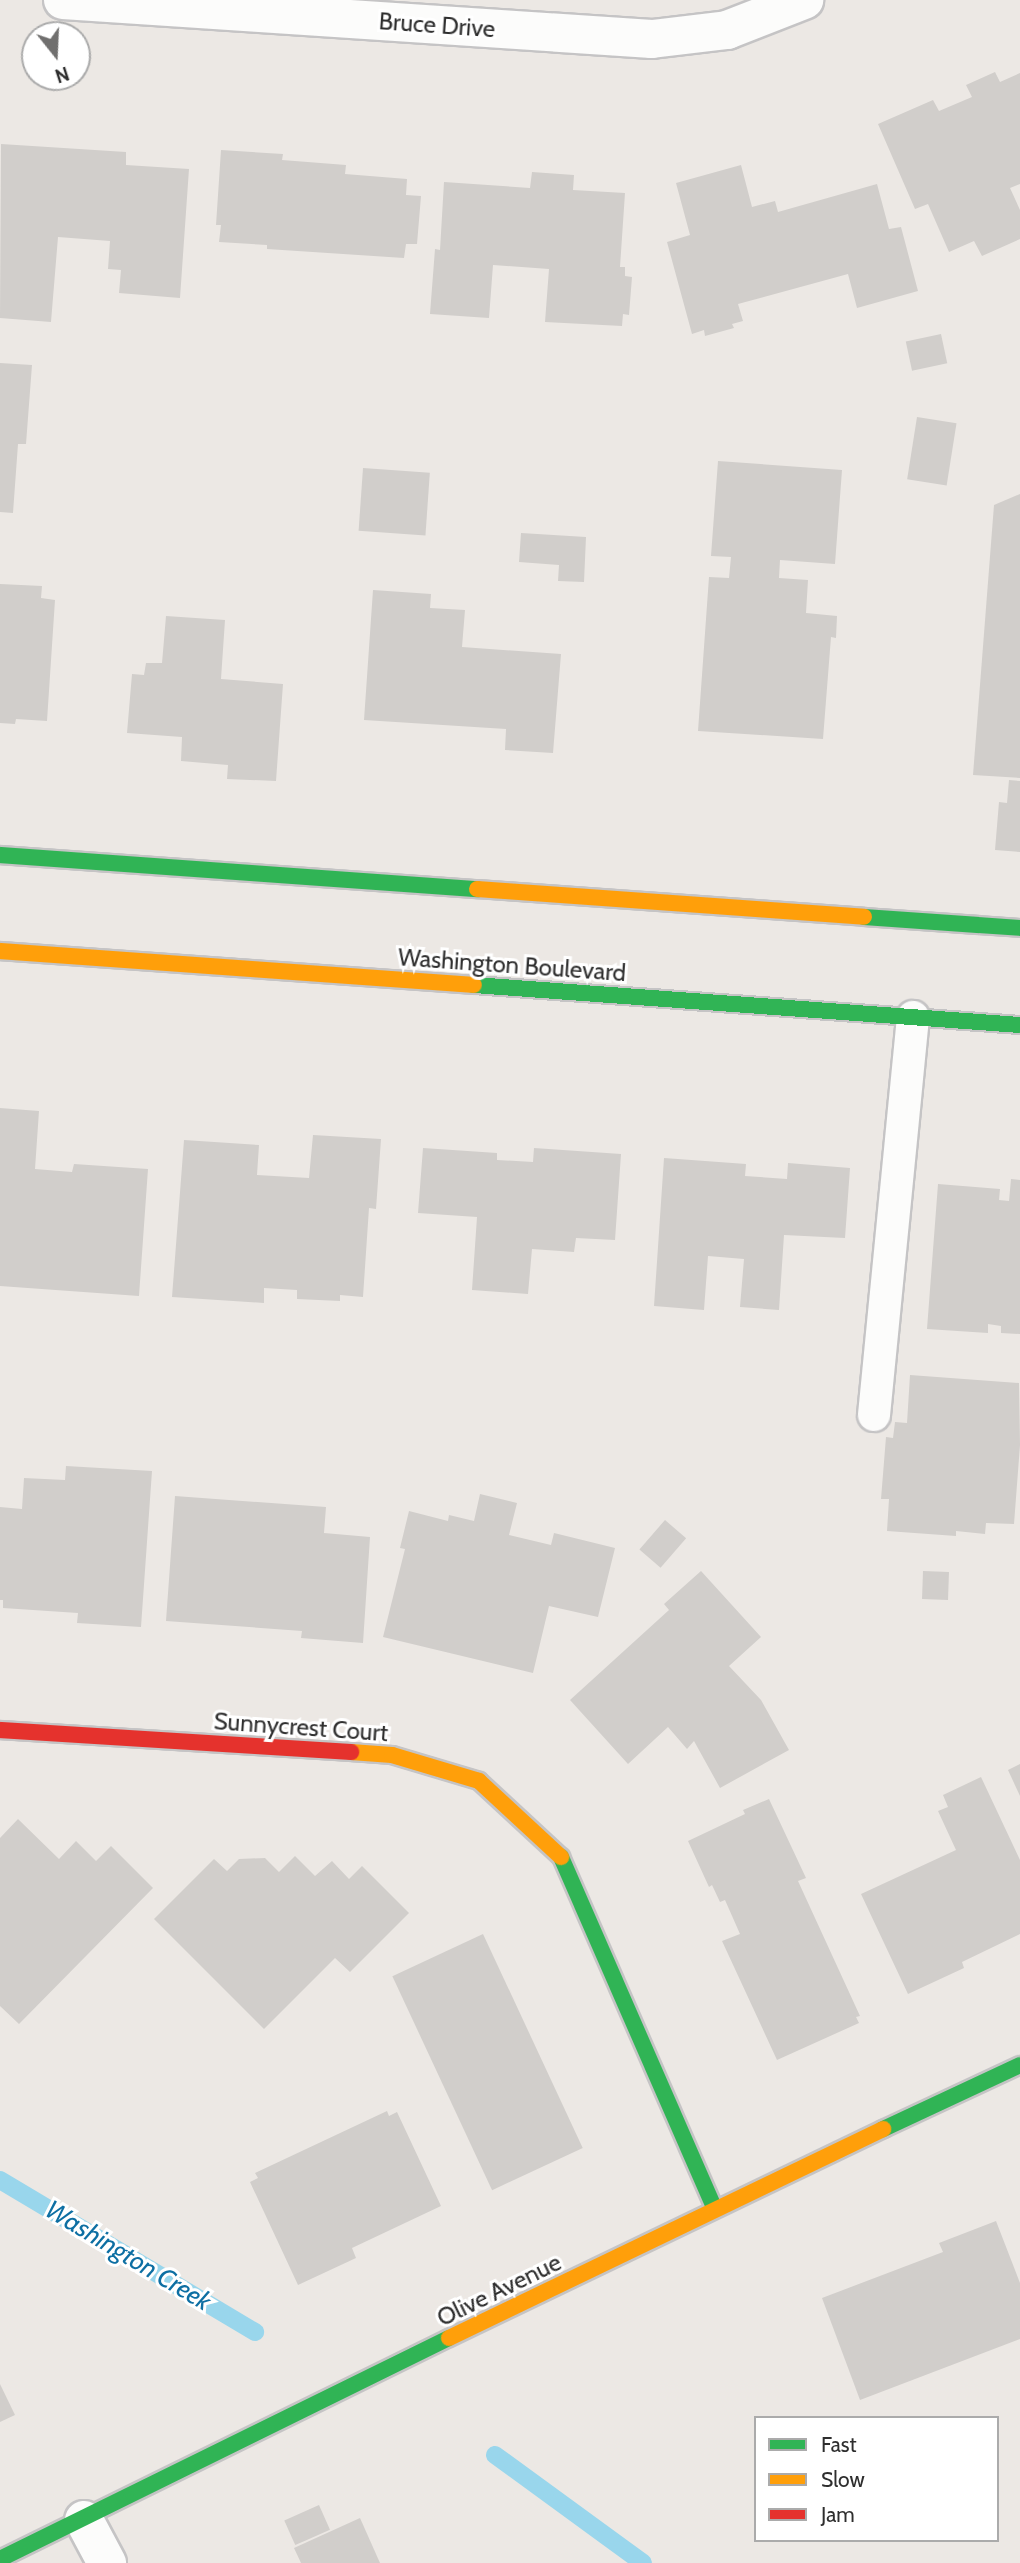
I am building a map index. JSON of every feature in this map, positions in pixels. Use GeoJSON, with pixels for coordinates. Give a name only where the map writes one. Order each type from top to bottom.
{"type":"FeatureCollection","features":[{"type":"Feature","properties":{"kind":"street","name":"Bruce Drive"},"geometry":{"type":"LineString","coordinates":[[64,0],[652,39],[727,30],[782,5]]}},
{"type":"Feature","properties":{"kind":"street"},"geometry":{"type":"LineString","coordinates":[[0,855],[1020,928]]}},
{"type":"Feature","properties":{"kind":"street","name":"Washington Boulevard"},"geometry":{"type":"LineString","coordinates":[[0,951],[1020,1025]]}},
{"type":"Feature","properties":{"kind":"street","name":"Sunnycrest Court"},"geometry":{"type":"LineString","coordinates":[[0,1730],[392,1755],[479,1781],[564,1860],[715,2208]]}},
{"type":"Feature","properties":{"kind":"street","name":"Olive Avenue"},"geometry":{"type":"LineString","coordinates":[[0,2559],[715,2208],[1020,2065]]}},
{"type":"Feature","properties":{"kind":"street"},"geometry":{"type":"LineString","coordinates":[[84,2520],[107,2563]]}},
{"type":"Feature","properties":{"kind":"lane"},"geometry":{"type":"LineString","coordinates":[[874,1415],[913,1017]]}},
{"type":"Feature","properties":{"kind":"building"},"geometry":{"type":"Polygon","coordinates":[[[995,72],[1000,82],[1020,73],[1020,184],[1010,188],[1020,210],[1020,239],[982,256],[974,241],[949,252],[928,204],[915,209],[878,124],[933,100],[939,111],[972,97],[966,85],[995,72]]]}},
{"type":"Feature","properties":{"kind":"building"},"geometry":{"type":"Polygon","coordinates":[[[1,144],[126,152],[126,165],[189,169],[180,298],[119,293],[121,270],[108,269],[110,241],[58,237],[51,322],[0,318],[1,144]]]}},
{"type":"Feature","properties":{"kind":"building"},"geometry":{"type":"Polygon","coordinates":[[[221,150],[283,154],[282,160],[346,165],[345,174],[407,179],[406,195],[421,196],[417,244],[406,244],[404,258],[267,249],[267,245],[219,242],[221,225],[216,225],[221,150]]]}},
{"type":"Feature","properties":{"kind":"building"},"geometry":{"type":"Polygon","coordinates":[[[741,165],[752,207],[775,201],[778,212],[877,184],[889,229],[901,227],[918,291],[857,308],[848,274],[738,304],[743,321],[732,324],[734,328],[705,336],[704,330],[692,334],[667,242],[690,235],[676,183],[741,165]]]}},
{"type":"Feature","properties":{"kind":"building"},"geometry":{"type":"Polygon","coordinates":[[[532,172],[574,175],[573,190],[625,193],[620,267],[625,267],[625,276],[632,277],[629,315],[623,314],[622,326],[545,322],[549,269],[493,265],[489,318],[430,314],[435,249],[440,250],[444,182],[530,188],[532,172]]]}},
{"type":"Feature","properties":{"kind":"building"},"geometry":{"type":"Polygon","coordinates":[[[941,334],[947,363],[912,371],[906,341],[941,334]]]}},
{"type":"Feature","properties":{"kind":"building"},"geometry":{"type":"Polygon","coordinates":[[[0,363],[32,365],[26,444],[18,444],[13,513],[0,512],[0,363]]]}},
{"type":"Feature","properties":{"kind":"building"},"geometry":{"type":"Polygon","coordinates":[[[917,417],[957,423],[947,485],[907,479],[917,417]]]}},
{"type":"Feature","properties":{"kind":"building"},"geometry":{"type":"Polygon","coordinates":[[[718,461],[842,470],[835,564],[780,560],[779,578],[808,580],[806,613],[837,616],[836,638],[831,637],[823,739],[698,731],[709,577],[729,578],[731,557],[711,556],[718,461]]]}},
{"type":"Feature","properties":{"kind":"building"},"geometry":{"type":"Polygon","coordinates":[[[363,468],[430,473],[425,536],[359,531],[363,468]]]}},
{"type":"Feature","properties":{"kind":"building"},"geometry":{"type":"Polygon","coordinates":[[[1020,494],[1020,778],[973,775],[994,505],[1020,494]]]}},
{"type":"Feature","properties":{"kind":"building"},"geometry":{"type":"Polygon","coordinates":[[[521,533],[586,537],[584,582],[558,581],[559,565],[519,562],[521,533]]]}},
{"type":"Feature","properties":{"kind":"building"},"geometry":{"type":"Polygon","coordinates":[[[0,584],[42,586],[41,598],[55,600],[47,721],[16,719],[15,724],[0,723],[0,584]]]}},
{"type":"Feature","properties":{"kind":"building"},"geometry":{"type":"Polygon","coordinates":[[[373,590],[431,594],[430,608],[465,610],[462,647],[561,654],[553,753],[505,750],[506,729],[364,720],[373,590]]]}},
{"type":"Feature","properties":{"kind":"building"},"geometry":{"type":"Polygon","coordinates":[[[166,616],[225,620],[221,679],[283,684],[276,781],[227,779],[228,765],[181,761],[182,737],[127,733],[132,674],[144,675],[146,663],[162,663],[166,616]]]}},
{"type":"Feature","properties":{"kind":"building"},"geometry":{"type":"Polygon","coordinates":[[[1009,780],[1020,781],[1020,852],[995,850],[999,802],[1007,803],[1009,780]]]}},
{"type":"Feature","properties":{"kind":"building"},"geometry":{"type":"Polygon","coordinates":[[[0,1108],[39,1111],[35,1169],[72,1172],[74,1164],[148,1169],[139,1296],[0,1286],[0,1108]]]}},
{"type":"Feature","properties":{"kind":"building"},"geometry":{"type":"Polygon","coordinates":[[[313,1135],[381,1139],[376,1209],[369,1208],[363,1297],[340,1295],[340,1301],[297,1299],[297,1290],[264,1288],[264,1303],[172,1297],[184,1140],[259,1145],[257,1175],[309,1178],[313,1135]]]}},
{"type":"Feature","properties":{"kind":"building"},"geometry":{"type":"Polygon","coordinates":[[[423,1148],[497,1153],[497,1160],[533,1162],[534,1148],[621,1154],[615,1240],[576,1238],[574,1252],[532,1249],[528,1294],[472,1290],[477,1217],[418,1213],[423,1148]]]}},
{"type":"Feature","properties":{"kind":"building"},"geometry":{"type":"Polygon","coordinates":[[[664,1158],[746,1164],[745,1176],[787,1179],[788,1163],[850,1168],[845,1238],[784,1235],[779,1310],[740,1307],[744,1259],[708,1256],[704,1310],[654,1306],[664,1158]]]}},
{"type":"Feature","properties":{"kind":"building"},"geometry":{"type":"Polygon","coordinates":[[[1011,1179],[1020,1180],[1020,1334],[1001,1333],[1001,1326],[988,1324],[988,1333],[927,1329],[938,1184],[1000,1189],[999,1200],[1009,1201],[1011,1179]]]}},
{"type":"Feature","properties":{"kind":"building"},"geometry":{"type":"Polygon","coordinates":[[[910,1375],[1019,1383],[1020,1445],[1014,1524],[986,1523],[985,1534],[956,1531],[956,1536],[887,1531],[889,1499],[881,1499],[886,1437],[893,1438],[895,1422],[907,1423],[910,1375]]]}},
{"type":"Feature","properties":{"kind":"building"},"geometry":{"type":"Polygon","coordinates":[[[66,1466],[152,1471],[141,1627],[77,1623],[78,1613],[3,1608],[3,1600],[0,1600],[0,1507],[22,1509],[24,1478],[65,1480],[66,1466]]]}},
{"type":"Feature","properties":{"kind":"building"},"geometry":{"type":"Polygon","coordinates":[[[480,1494],[517,1503],[509,1535],[551,1545],[554,1533],[615,1548],[598,1617],[549,1606],[533,1673],[383,1637],[405,1549],[400,1548],[409,1511],[448,1521],[449,1515],[474,1521],[480,1494]]]}},
{"type":"Feature","properties":{"kind":"building"},"geometry":{"type":"Polygon","coordinates":[[[175,1496],[326,1507],[324,1533],[370,1537],[363,1643],[301,1638],[302,1631],[166,1621],[175,1496]]]}},
{"type":"Feature","properties":{"kind":"building"},"geometry":{"type":"Polygon","coordinates":[[[665,1520],[686,1538],[661,1568],[639,1549],[665,1520]]]}},
{"type":"Feature","properties":{"kind":"building"},"geometry":{"type":"Polygon","coordinates":[[[701,1571],[761,1637],[729,1666],[761,1700],[789,1750],[720,1788],[694,1741],[687,1749],[668,1727],[628,1764],[570,1700],[669,1610],[664,1604],[701,1571]]]}},
{"type":"Feature","properties":{"kind":"building"},"geometry":{"type":"Polygon","coordinates":[[[923,1571],[949,1572],[948,1600],[922,1599],[923,1571]]]}},
{"type":"Feature","properties":{"kind":"building"},"geometry":{"type":"Polygon","coordinates":[[[1020,1764],[1020,1796],[1008,1770],[1020,1764]]]}},
{"type":"Feature","properties":{"kind":"building"},"geometry":{"type":"Polygon","coordinates":[[[981,1777],[1020,1860],[1020,1934],[962,1962],[964,1968],[908,1994],[861,1894],[956,1850],[938,1811],[948,1807],[943,1795],[981,1777]]]}},
{"type":"Feature","properties":{"kind":"building"},"geometry":{"type":"Polygon","coordinates":[[[769,1799],[806,1878],[798,1881],[860,2016],[856,2017],[859,2023],[777,2060],[722,1941],[740,1934],[725,1900],[720,1902],[712,1885],[709,1887],[688,1841],[745,1814],[743,1810],[769,1799]]]}},
{"type":"Feature","properties":{"kind":"building"},"geometry":{"type":"Polygon","coordinates":[[[18,1819],[59,1859],[76,1841],[96,1861],[111,1846],[153,1888],[19,2024],[0,2006],[0,1838],[18,1819]]]}},
{"type":"Feature","properties":{"kind":"building"},"geometry":{"type":"Polygon","coordinates":[[[295,1856],[315,1876],[332,1861],[349,1879],[362,1866],[409,1913],[350,1972],[335,1958],[264,2029],[154,1919],[214,1859],[227,1871],[239,1859],[265,1858],[279,1872],[295,1856]]]}},
{"type":"Feature","properties":{"kind":"building"},"geometry":{"type":"Polygon","coordinates":[[[483,1934],[583,2148],[492,2190],[392,1976],[483,1934]]]}},
{"type":"Feature","properties":{"kind":"building"},"geometry":{"type":"Polygon","coordinates":[[[387,2111],[389,2116],[397,2112],[441,2206],[352,2248],[356,2258],[298,2285],[250,2182],[258,2178],[255,2173],[387,2111]]]}},
{"type":"Feature","properties":{"kind":"building"},"geometry":{"type":"Polygon","coordinates":[[[996,2221],[1020,2283],[1020,2339],[860,2400],[822,2298],[943,2252],[939,2243],[996,2221]]]}},
{"type":"Feature","properties":{"kind":"building"},"geometry":{"type":"Polygon","coordinates":[[[0,2384],[15,2415],[0,2422],[0,2384]]]}},
{"type":"Feature","properties":{"kind":"building"},"geometry":{"type":"Polygon","coordinates":[[[319,2505],[330,2530],[295,2545],[284,2520],[319,2505]]]}},
{"type":"Feature","properties":{"kind":"building"},"geometry":{"type":"Polygon","coordinates":[[[360,2518],[380,2563],[301,2563],[294,2548],[360,2518]]]}},
{"type":"Feature","properties":{"kind":"waterway","name":"Washington Creek"},"geometry":{"type":"LineString","coordinates":[[0,2180],[255,2332]]}},
{"type":"Feature","properties":{"kind":"waterway","name":"Washington Creek"},"geometry":{"type":"LineString","coordinates":[[495,2455],[643,2563]]}},
{"type":"Feature","properties":{"kind":"traffic: fast"},"geometry":{"type":"LineString","coordinates":[[0,855],[477,889]]}},
{"type":"Feature","properties":{"kind":"traffic: fast"},"geometry":{"type":"LineString","coordinates":[[864,917],[1020,928]]}},
{"type":"Feature","properties":{"kind":"traffic: fast"},"geometry":{"type":"LineString","coordinates":[[474,985],[1020,1025]]}},
{"type":"Feature","properties":{"kind":"traffic: fast"},"geometry":{"type":"LineString","coordinates":[[561,1857],[714,2208]]}},
{"type":"Feature","properties":{"kind":"traffic: fast"},"geometry":{"type":"LineString","coordinates":[[883,2129],[1020,2065]]}},
{"type":"Feature","properties":{"kind":"traffic: fast"},"geometry":{"type":"LineString","coordinates":[[0,2559],[449,2338]]}},
{"type":"Feature","properties":{"kind":"traffic: slow"},"geometry":{"type":"LineString","coordinates":[[477,889],[864,917]]}},
{"type":"Feature","properties":{"kind":"traffic: slow"},"geometry":{"type":"LineString","coordinates":[[0,951],[474,985]]}},
{"type":"Feature","properties":{"kind":"traffic: slow"},"geometry":{"type":"LineString","coordinates":[[351,1752],[392,1755],[479,1781],[561,1857]]}},
{"type":"Feature","properties":{"kind":"traffic: slow"},"geometry":{"type":"LineString","coordinates":[[449,2338],[883,2129]]}},
{"type":"Feature","properties":{"kind":"traffic: jam"},"geometry":{"type":"LineString","coordinates":[[0,1730],[351,1752]]}}]}
